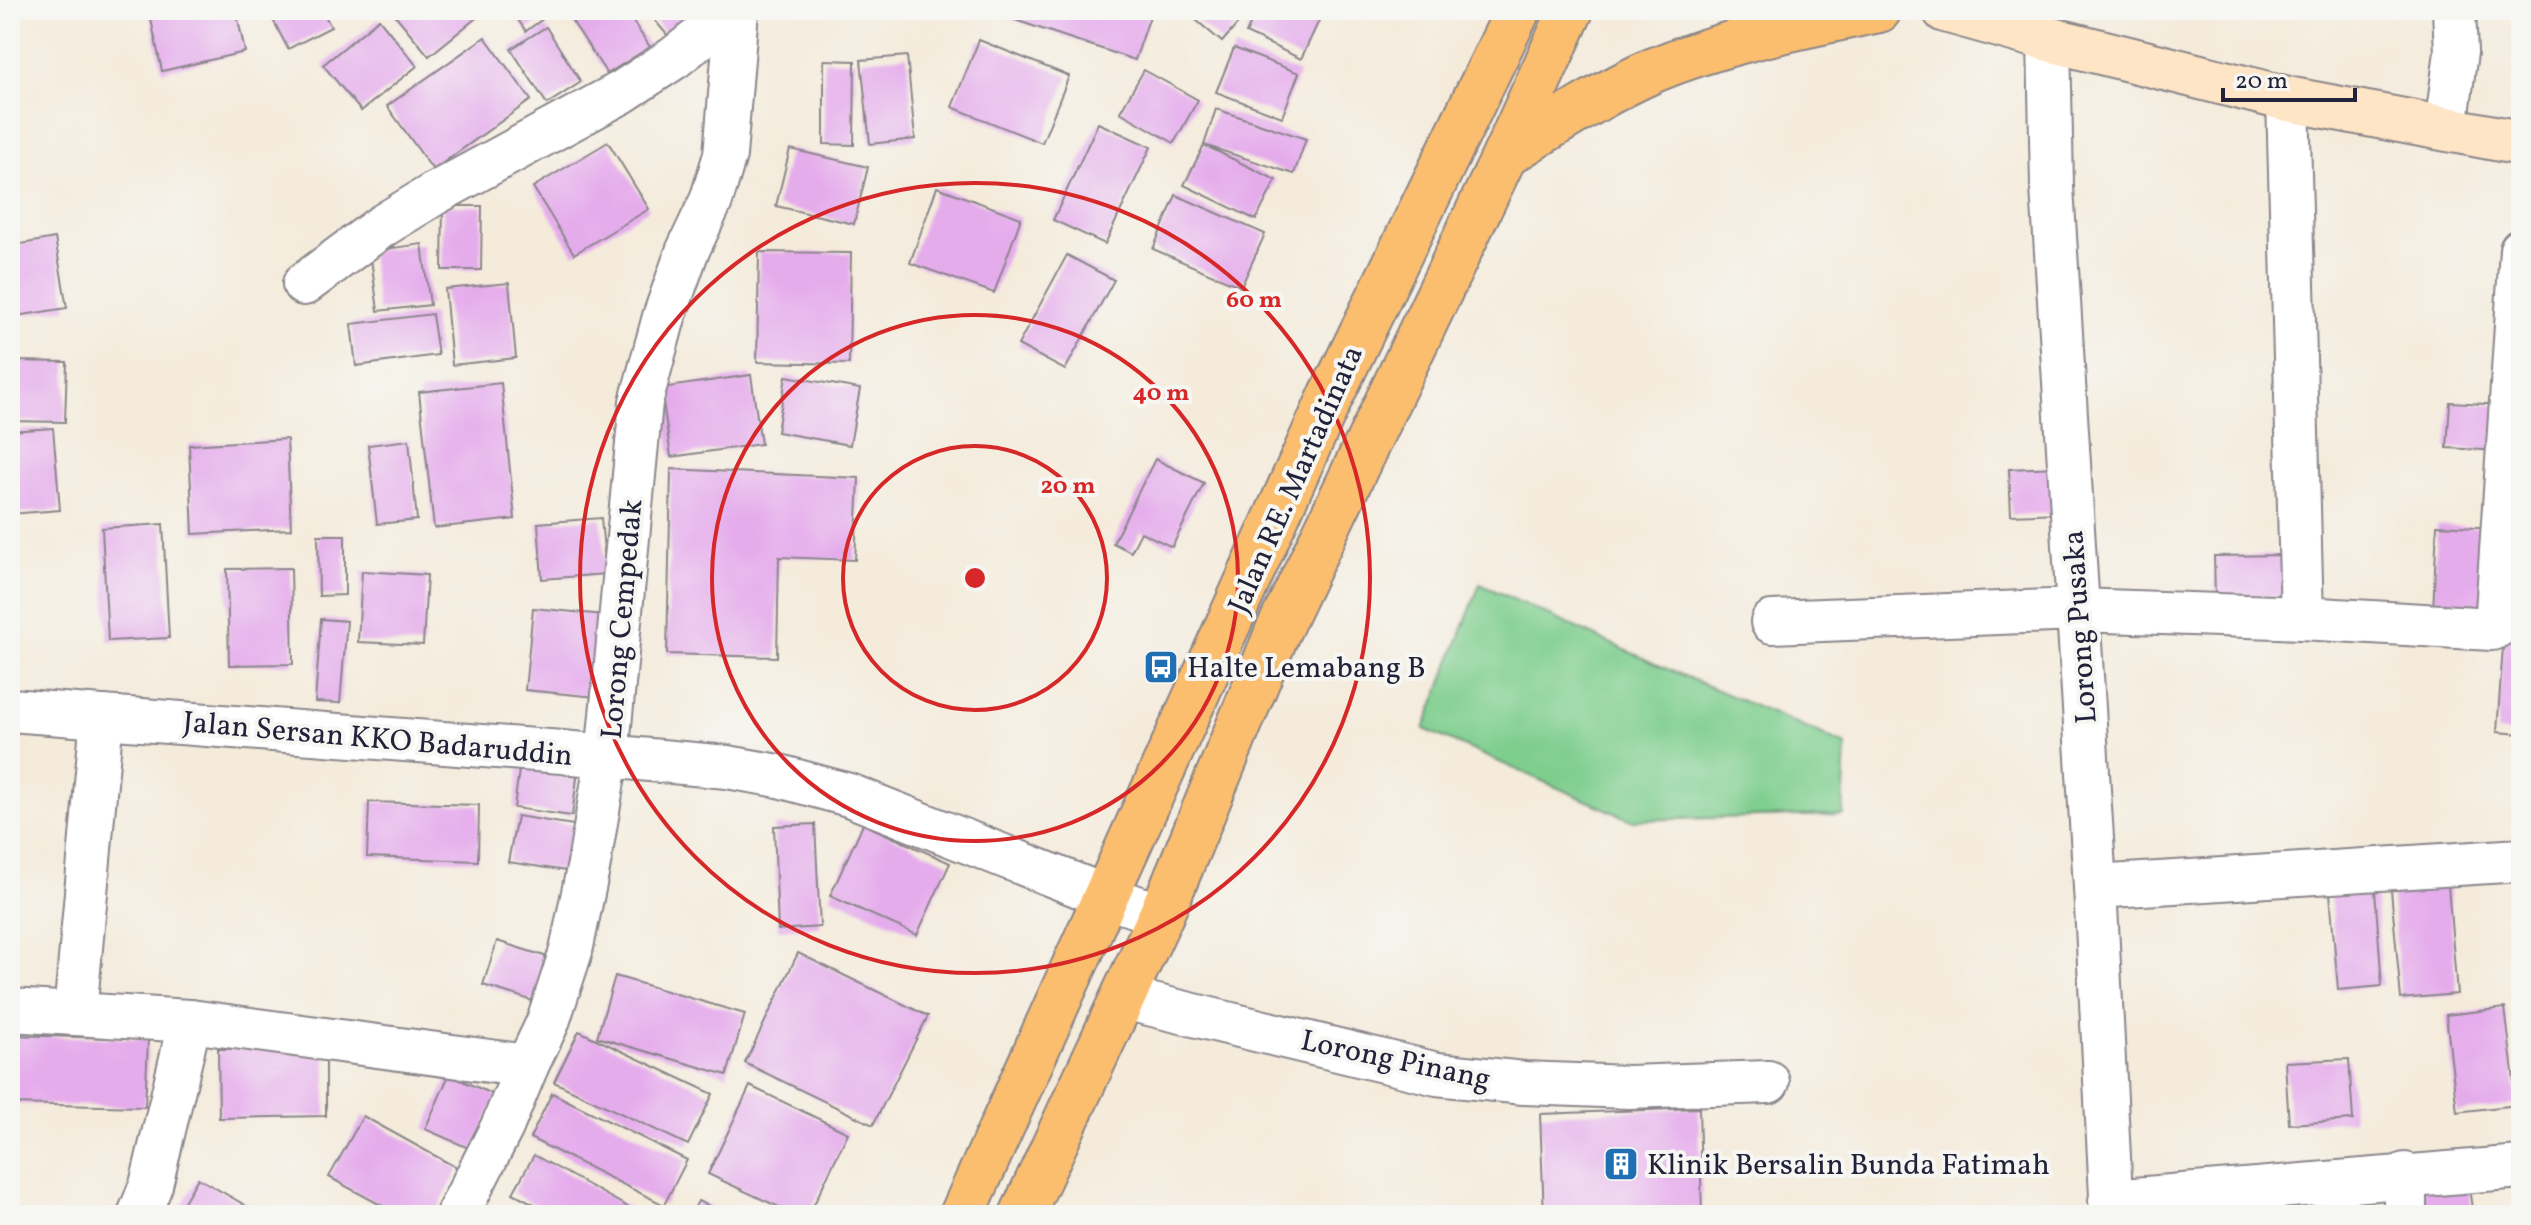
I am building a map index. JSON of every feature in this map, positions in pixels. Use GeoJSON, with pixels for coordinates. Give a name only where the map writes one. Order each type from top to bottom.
{"type":"FeatureCollection","features":[{"type":"Feature","properties":{"kind":"highway"},"geometry":{"type":"LineString","coordinates":[[1022,1215],[1161,915],[1277,633],[1571,10]]}},
{"type":"Feature","properties":{"kind":"highway"},"geometry":{"type":"LineString","coordinates":[[1505,155],[1587,104],[1655,70],[1790,27],[1879,10]]}},
{"type":"Feature","properties":{"kind":"highway","name":"Jalan RE. Martadinata"},"geometry":{"type":"LineString","coordinates":[[962,1215],[1331,396],[1505,21]]}},
{"type":"Feature","properties":{"kind":"street"},"geometry":{"type":"LineString","coordinates":[[304,284],[382,226],[434,194],[622,92],[674,58],[736,10]]}},
{"type":"Feature","properties":{"kind":"street","name":"Lorong Cempedak"},"geometry":{"type":"LineString","coordinates":[[457,1215],[502,1127],[548,1022],[571,951],[607,757],[641,402],[664,317],[687,252],[711,201],[725,155],[736,10]]}},
{"type":"Feature","properties":{"kind":"street"},"geometry":{"type":"LineString","coordinates":[[1945,10],[2288,99],[2521,143]]}},
{"type":"Feature","properties":{"kind":"street"},"geometry":{"type":"LineString","coordinates":[[2446,128],[2456,52],[2454,10]]}},
{"type":"Feature","properties":{"kind":"street","name":"Lorong Pusaka"},"geometry":{"type":"LineString","coordinates":[[2049,39],[2052,187],[2095,887],[2111,1208]]}},
{"type":"Feature","properties":{"kind":"street"},"geometry":{"type":"LineString","coordinates":[[2288,99],[2302,618]]}},
{"type":"Feature","properties":{"kind":"street"},"geometry":{"type":"LineString","coordinates":[[1772,622],[2077,610],[2492,629],[2496,627],[2521,250]]}},
{"type":"Feature","properties":{"kind":"street","name":"Jalan Sersan KKO Badaruddin"},"geometry":{"type":"LineString","coordinates":[[10,710],[727,767],[779,776],[849,795],[1107,897],[1161,915]]}},
{"type":"Feature","properties":{"kind":"street"},"geometry":{"type":"LineString","coordinates":[[75,1014],[102,717]]}},
{"type":"Feature","properties":{"kind":"street"},"geometry":{"type":"LineString","coordinates":[[2095,887],[2521,860]]}},
{"type":"Feature","properties":{"kind":"street","name":"Lorong Pinang"},"geometry":{"type":"LineString","coordinates":[[1124,998],[1437,1074],[1524,1083],[1629,1087],[1768,1082]]}},
{"type":"Feature","properties":{"kind":"street"},"geometry":{"type":"LineString","coordinates":[[10,1010],[190,1021],[527,1066]]}},
{"type":"Feature","properties":{"kind":"street"},"geometry":{"type":"LineString","coordinates":[[139,1215],[151,1185],[190,1021]]}},
{"type":"Feature","properties":{"kind":"street"},"geometry":{"type":"LineString","coordinates":[[2111,1208],[2405,1195],[2521,1167]]}},
{"type":"Feature","properties":{"kind":"green space"},"geometry":{"type":"Polygon","coordinates":[[[1480,584],[1846,745],[1843,815],[1631,820],[1424,729],[1480,584]]]}},
{"type":"Feature","properties":{"kind":"building"},"geometry":{"type":"Polygon","coordinates":[[[149,10],[236,10],[245,52],[162,71],[149,10]]]}},
{"type":"Feature","properties":{"kind":"building"},"geometry":{"type":"Polygon","coordinates":[[[268,10],[322,10],[331,27],[288,49],[268,10]]]}},
{"type":"Feature","properties":{"kind":"building"},"geometry":{"type":"Polygon","coordinates":[[[391,10],[486,10],[429,56],[391,10]]]}},
{"type":"Feature","properties":{"kind":"building"},"geometry":{"type":"Polygon","coordinates":[[[511,10],[555,10],[526,31],[511,10]]]}},
{"type":"Feature","properties":{"kind":"building"},"geometry":{"type":"Polygon","coordinates":[[[590,10],[625,10],[650,47],[607,74],[572,21],[590,10]]]}},
{"type":"Feature","properties":{"kind":"building"},"geometry":{"type":"Polygon","coordinates":[[[646,10],[710,10],[674,43],[646,10]]]}},
{"type":"Feature","properties":{"kind":"building"},"geometry":{"type":"Polygon","coordinates":[[[985,10],[1152,10],[1135,60],[985,10]]]}},
{"type":"Feature","properties":{"kind":"building"},"geometry":{"type":"Polygon","coordinates":[[[1204,10],[1250,10],[1222,42],[1196,20],[1204,10]]]}},
{"type":"Feature","properties":{"kind":"building"},"geometry":{"type":"Polygon","coordinates":[[[1257,10],[1324,10],[1301,59],[1246,33],[1257,10]]]}},
{"type":"Feature","properties":{"kind":"building"},"geometry":{"type":"Polygon","coordinates":[[[379,19],[417,66],[361,111],[323,65],[379,19]]]}},
{"type":"Feature","properties":{"kind":"building"},"geometry":{"type":"Polygon","coordinates":[[[546,27],[581,82],[547,104],[511,49],[546,27]]]}},
{"type":"Feature","properties":{"kind":"building"},"geometry":{"type":"Polygon","coordinates":[[[485,37],[531,100],[433,170],[387,106],[485,37]]]}},
{"type":"Feature","properties":{"kind":"building"},"geometry":{"type":"Polygon","coordinates":[[[979,40],[1069,76],[1042,143],[952,107],[979,40]]]}},
{"type":"Feature","properties":{"kind":"building"},"geometry":{"type":"Polygon","coordinates":[[[1234,48],[1299,73],[1282,117],[1216,92],[1234,48]]]}},
{"type":"Feature","properties":{"kind":"building"},"geometry":{"type":"Polygon","coordinates":[[[907,56],[915,139],[870,144],[861,60],[907,56]]]}},
{"type":"Feature","properties":{"kind":"building"},"geometry":{"type":"Polygon","coordinates":[[[824,60],[855,61],[854,145],[824,144],[824,60]]]}},
{"type":"Feature","properties":{"kind":"building"},"geometry":{"type":"Polygon","coordinates":[[[1144,70],[1198,100],[1174,143],[1120,112],[1144,70]]]}},
{"type":"Feature","properties":{"kind":"building"},"geometry":{"type":"Polygon","coordinates":[[[1216,109],[1306,139],[1294,174],[1204,145],[1216,109]]]}},
{"type":"Feature","properties":{"kind":"building"},"geometry":{"type":"Polygon","coordinates":[[[1098,123],[1151,147],[1105,244],[1053,220],[1098,123]]]}},
{"type":"Feature","properties":{"kind":"building"},"geometry":{"type":"Polygon","coordinates":[[[608,142],[649,209],[574,254],[533,187],[608,142]]]}},
{"type":"Feature","properties":{"kind":"building"},"geometry":{"type":"Polygon","coordinates":[[[1204,145],[1276,180],[1256,220],[1184,185],[1204,145]]]}},
{"type":"Feature","properties":{"kind":"building"},"geometry":{"type":"Polygon","coordinates":[[[790,149],[868,167],[854,224],[776,206],[790,149]]]}},
{"type":"Feature","properties":{"kind":"building"},"geometry":{"type":"Polygon","coordinates":[[[937,187],[1021,218],[994,293],[910,263],[937,187]]]}},
{"type":"Feature","properties":{"kind":"building"},"geometry":{"type":"Polygon","coordinates":[[[1176,195],[1265,234],[1241,287],[1153,249],[1176,195]]]}},
{"type":"Feature","properties":{"kind":"building"},"geometry":{"type":"Polygon","coordinates":[[[443,206],[482,206],[481,270],[442,270],[443,206]]]}},
{"type":"Feature","properties":{"kind":"building"},"geometry":{"type":"Polygon","coordinates":[[[55,238],[67,308],[10,317],[10,246],[55,238]]]}},
{"type":"Feature","properties":{"kind":"building"},"geometry":{"type":"Polygon","coordinates":[[[422,244],[430,305],[378,311],[370,251],[422,244]]]}},
{"type":"Feature","properties":{"kind":"building"},"geometry":{"type":"Polygon","coordinates":[[[759,252],[851,253],[849,364],[757,362],[759,252]]]}},
{"type":"Feature","properties":{"kind":"building"},"geometry":{"type":"Polygon","coordinates":[[[1067,255],[1114,280],[1065,370],[1018,345],[1067,255]]]}},
{"type":"Feature","properties":{"kind":"building"},"geometry":{"type":"Polygon","coordinates":[[[509,283],[516,358],[452,365],[445,289],[509,283]]]}},
{"type":"Feature","properties":{"kind":"building"},"geometry":{"type":"Polygon","coordinates":[[[432,314],[438,355],[356,366],[351,324],[432,314]]]}},
{"type":"Feature","properties":{"kind":"building"},"geometry":{"type":"Polygon","coordinates":[[[10,361],[67,362],[65,422],[10,421],[10,361]]]}},
{"type":"Feature","properties":{"kind":"building"},"geometry":{"type":"Polygon","coordinates":[[[751,375],[761,444],[671,457],[661,388],[751,375]]]}},
{"type":"Feature","properties":{"kind":"building"},"geometry":{"type":"Polygon","coordinates":[[[786,376],[860,389],[850,445],[777,432],[786,376]]]}},
{"type":"Feature","properties":{"kind":"building"},"geometry":{"type":"Polygon","coordinates":[[[501,383],[515,519],[434,528],[419,392],[501,383]]]}},
{"type":"Feature","properties":{"kind":"building"},"geometry":{"type":"Polygon","coordinates":[[[2450,402],[2504,405],[2501,451],[2447,448],[2450,402]]]}},
{"type":"Feature","properties":{"kind":"building"},"geometry":{"type":"Polygon","coordinates":[[[53,428],[60,510],[10,514],[10,431],[53,428]]]}},
{"type":"Feature","properties":{"kind":"building"},"geometry":{"type":"Polygon","coordinates":[[[287,439],[291,529],[193,534],[189,445],[287,439]]]}},
{"type":"Feature","properties":{"kind":"building"},"geometry":{"type":"Polygon","coordinates":[[[409,440],[417,520],[377,524],[368,445],[409,440]]]}},
{"type":"Feature","properties":{"kind":"building"},"geometry":{"type":"Polygon","coordinates":[[[1155,459],[1204,483],[1172,547],[1141,532],[1131,552],[1113,543],[1155,459]]]}},
{"type":"Feature","properties":{"kind":"building"},"geometry":{"type":"Polygon","coordinates":[[[2058,467],[2060,513],[2011,515],[2009,469],[2058,467]]]}},
{"type":"Feature","properties":{"kind":"building"},"geometry":{"type":"Polygon","coordinates":[[[671,469],[859,478],[855,560],[779,557],[777,657],[667,654],[671,469]]]}},
{"type":"Feature","properties":{"kind":"building"},"geometry":{"type":"Polygon","coordinates":[[[601,518],[606,574],[542,579],[538,523],[601,518]]]}},
{"type":"Feature","properties":{"kind":"building"},"geometry":{"type":"Polygon","coordinates":[[[163,524],[169,638],[108,641],[102,528],[163,524]]]}},
{"type":"Feature","properties":{"kind":"building"},"geometry":{"type":"Polygon","coordinates":[[[2437,525],[2496,528],[2492,615],[2433,612],[2437,525]]]}},
{"type":"Feature","properties":{"kind":"building"},"geometry":{"type":"Polygon","coordinates":[[[318,535],[345,535],[345,595],[319,596],[318,535]]]}},
{"type":"Feature","properties":{"kind":"building"},"geometry":{"type":"Polygon","coordinates":[[[2290,555],[2291,596],[2215,597],[2214,556],[2290,555]]]}},
{"type":"Feature","properties":{"kind":"building"},"geometry":{"type":"Polygon","coordinates":[[[291,568],[293,664],[229,665],[227,569],[291,568]]]}},
{"type":"Feature","properties":{"kind":"building"},"geometry":{"type":"Polygon","coordinates":[[[362,571],[427,575],[423,645],[358,642],[362,571]]]}},
{"type":"Feature","properties":{"kind":"building"},"geometry":{"type":"Polygon","coordinates":[[[533,608],[614,616],[606,698],[525,690],[533,608]]]}},
{"type":"Feature","properties":{"kind":"building"},"geometry":{"type":"Polygon","coordinates":[[[2505,618],[2521,620],[2521,734],[2497,732],[2505,618]]]}},
{"type":"Feature","properties":{"kind":"building"},"geometry":{"type":"Polygon","coordinates":[[[321,619],[347,621],[340,703],[315,702],[321,619]]]}},
{"type":"Feature","properties":{"kind":"building"},"geometry":{"type":"Polygon","coordinates":[[[520,762],[578,770],[572,816],[514,808],[520,762]]]}},
{"type":"Feature","properties":{"kind":"building"},"geometry":{"type":"Polygon","coordinates":[[[369,802],[479,805],[478,861],[367,857],[369,802]]]}},
{"type":"Feature","properties":{"kind":"building"},"geometry":{"type":"Polygon","coordinates":[[[517,816],[586,827],[579,873],[508,862],[517,816]]]}},
{"type":"Feature","properties":{"kind":"building"},"geometry":{"type":"Polygon","coordinates":[[[815,824],[820,927],[778,930],[774,826],[815,824]]]}},
{"type":"Feature","properties":{"kind":"building"},"geometry":{"type":"Polygon","coordinates":[[[863,824],[950,863],[917,935],[830,896],[863,824]]]}},
{"type":"Feature","properties":{"kind":"building"},"geometry":{"type":"Polygon","coordinates":[[[2448,885],[2457,994],[2401,999],[2391,890],[2448,885]]]}},
{"type":"Feature","properties":{"kind":"building"},"geometry":{"type":"Polygon","coordinates":[[[2375,890],[2382,986],[2338,990],[2330,893],[2375,890]]]}},
{"type":"Feature","properties":{"kind":"building"},"geometry":{"type":"Polygon","coordinates":[[[497,941],[557,960],[543,1004],[483,985],[497,941]]]}},
{"type":"Feature","properties":{"kind":"building"},"geometry":{"type":"Polygon","coordinates":[[[798,953],[928,1016],[873,1125],[745,1063],[798,953]]]}},
{"type":"Feature","properties":{"kind":"building"},"geometry":{"type":"Polygon","coordinates":[[[615,976],[745,1014],[727,1075],[597,1037],[615,976]]]}},
{"type":"Feature","properties":{"kind":"building"},"geometry":{"type":"Polygon","coordinates":[[[2505,1008],[2517,1105],[2457,1112],[2446,1015],[2505,1008]]]}},
{"type":"Feature","properties":{"kind":"building"},"geometry":{"type":"Polygon","coordinates":[[[579,1031],[713,1094],[688,1145],[554,1082],[579,1031]]]}},
{"type":"Feature","properties":{"kind":"building"},"geometry":{"type":"Polygon","coordinates":[[[10,1035],[148,1039],[145,1107],[10,1104],[10,1035]]]}},
{"type":"Feature","properties":{"kind":"building"},"geometry":{"type":"Polygon","coordinates":[[[326,1048],[326,1116],[219,1118],[218,1049],[326,1048]]]}},
{"type":"Feature","properties":{"kind":"building"},"geometry":{"type":"Polygon","coordinates":[[[2349,1059],[2353,1120],[2289,1124],[2285,1062],[2349,1059]]]}},
{"type":"Feature","properties":{"kind":"building"},"geometry":{"type":"Polygon","coordinates":[[[449,1075],[497,1096],[473,1150],[425,1129],[449,1075]]]}},
{"type":"Feature","properties":{"kind":"building"},"geometry":{"type":"Polygon","coordinates":[[[750,1086],[848,1133],[809,1215],[796,1215],[708,1174],[750,1086]]]}},
{"type":"Feature","properties":{"kind":"building"},"geometry":{"type":"Polygon","coordinates":[[[552,1093],[687,1160],[664,1205],[530,1138],[552,1093]]]}},
{"type":"Feature","properties":{"kind":"building","name":"Klinik Bersalin Bunda Fatimah"},"geometry":{"type":"Polygon","coordinates":[[[1699,1108],[1702,1215],[1544,1215],[1540,1114],[1699,1108]]]}},
{"type":"Feature","properties":{"kind":"building"},"geometry":{"type":"Polygon","coordinates":[[[363,1116],[459,1169],[434,1215],[399,1215],[329,1177],[363,1116]]]}},
{"type":"Feature","properties":{"kind":"building"},"geometry":{"type":"Polygon","coordinates":[[[534,1155],[642,1215],[555,1215],[513,1193],[534,1155]]]}},
{"type":"Feature","properties":{"kind":"building"},"geometry":{"type":"Polygon","coordinates":[[[198,1178],[262,1215],[176,1215],[198,1178]]]}},
{"type":"Feature","properties":{"kind":"building"},"geometry":{"type":"Polygon","coordinates":[[[2468,1181],[2473,1215],[2421,1215],[2417,1189],[2468,1181]]]}},
{"type":"Feature","properties":{"kind":"building"},"geometry":{"type":"Polygon","coordinates":[[[698,1201],[729,1215],[691,1215],[698,1201]]]}},
{"type":"Feature","properties":{"kind":"building"},"geometry":{"type":"Polygon","coordinates":[[[519,1208],[533,1215],[515,1215],[519,1208]]]}},
{"type":"Feature","properties":{"kind":"place","name":"Halte Lemabang B"},"geometry":{"type":"Point","coordinates":[1161,667]}},
{"type":"Feature","properties":{"kind":"place","name":"Klinik Bersalin Bunda Fatimah"},"geometry":{"type":"Point","coordinates":[1621,1164]}}]}
